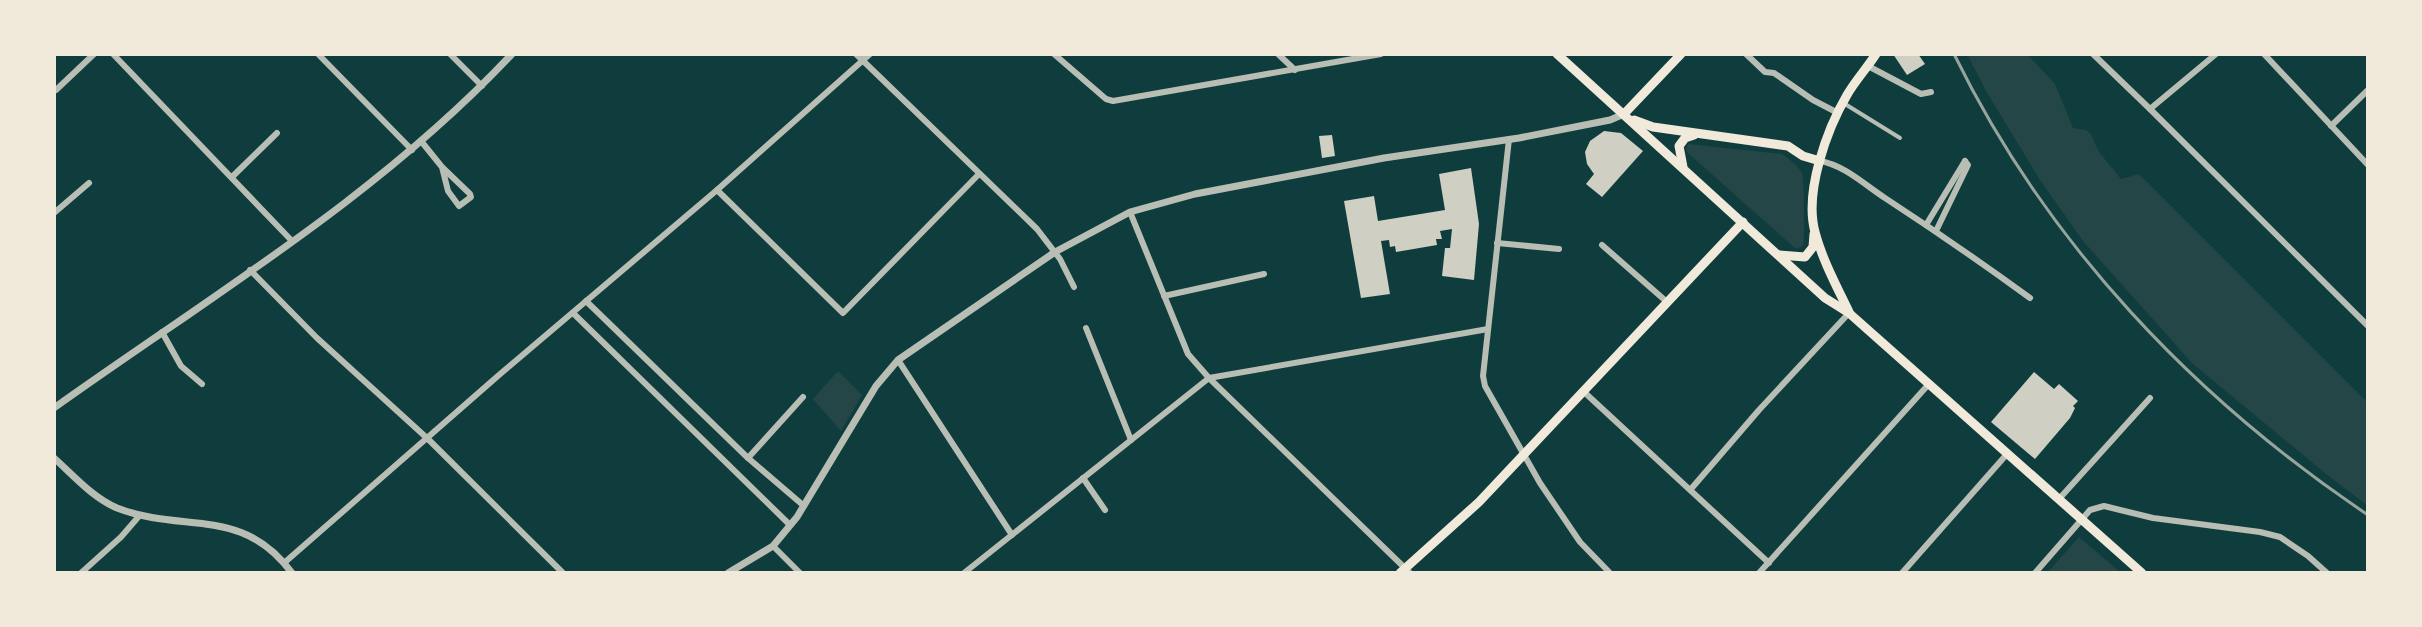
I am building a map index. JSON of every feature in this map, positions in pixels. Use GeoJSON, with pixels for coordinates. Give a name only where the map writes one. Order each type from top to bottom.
{"type":"FeatureCollection","features":[{"type":"Feature","properties":{"kind":"main road"},"geometry":{"type":"LineString","coordinates":[[1557,54],[1825,298],[1849,313],[2142,573]]}},
{"type":"Feature","properties":{"kind":"main road"},"geometry":{"type":"LineString","coordinates":[[1624,114],[1681,54]]}},
{"type":"Feature","properties":{"kind":"main road"},"geometry":{"type":"LineString","coordinates":[[1779,255],[1805,257],[1813,247],[1814,193],[1820,161],[1840,108],[1876,54]]}},
{"type":"Feature","properties":{"kind":"main road"},"geometry":{"type":"LineString","coordinates":[[1624,114],[1653,127],[1788,146],[1803,156],[1820,161]]}},
{"type":"Feature","properties":{"kind":"main road"},"geometry":{"type":"LineString","coordinates":[[1683,167],[1679,145],[1685,138],[1701,133]]}},
{"type":"Feature","properties":{"kind":"main road"},"geometry":{"type":"LineString","coordinates":[[1405,572],[1525,455],[1743,222]]}},
{"type":"Feature","properties":{"kind":"main road"},"geometry":{"type":"LineString","coordinates":[[1814,230],[1849,313]]}},
{"type":"Feature","properties":{"kind":"street"},"geometry":{"type":"LineString","coordinates":[[56,90],[94,54]]}},
{"type":"Feature","properties":{"kind":"street"},"geometry":{"type":"LineString","coordinates":[[113,54],[292,241]]}},
{"type":"Feature","properties":{"kind":"street"},"geometry":{"type":"LineString","coordinates":[[318,54],[412,150]]}},
{"type":"Feature","properties":{"kind":"street"},"geometry":{"type":"LineString","coordinates":[[450,54],[482,86]]}},
{"type":"Feature","properties":{"kind":"street"},"geometry":{"type":"LineString","coordinates":[[54,408],[292,241],[412,150],[512,54]]}},
{"type":"Feature","properties":{"kind":"street"},"geometry":{"type":"LineString","coordinates":[[856,54],[1037,229],[1055,252],[1074,287]]}},
{"type":"Feature","properties":{"kind":"street"},"geometry":{"type":"LineString","coordinates":[[284,563],[870,54]]}},
{"type":"Feature","properties":{"kind":"street"},"geometry":{"type":"LineString","coordinates":[[1054,54],[1105,98],[1113,101],[1381,54]]}},
{"type":"Feature","properties":{"kind":"street"},"geometry":{"type":"LineString","coordinates":[[1278,54],[1295,70]]}},
{"type":"Feature","properties":{"kind":"street"},"geometry":{"type":"LineString","coordinates":[[1746,54],[1765,72],[1774,73],[1813,100],[1840,108],[1900,138]]}},
{"type":"Feature","properties":{"kind":"street"},"geometry":{"type":"LineString","coordinates":[[2093,54],[2368,326]]}},
{"type":"Feature","properties":{"kind":"street"},"geometry":{"type":"LineString","coordinates":[[2150,109],[2216,54]]}},
{"type":"Feature","properties":{"kind":"street"},"geometry":{"type":"LineString","coordinates":[[2264,54],[2368,165]]}},
{"type":"Feature","properties":{"kind":"street"},"geometry":{"type":"LineString","coordinates":[[1868,66],[1921,94],[1931,92]]}},
{"type":"Feature","properties":{"kind":"street"},"geometry":{"type":"LineString","coordinates":[[2331,126],[2368,90]]}},
{"type":"Feature","properties":{"kind":"street"},"geometry":{"type":"LineString","coordinates":[[728,573],[773,546],[790,525],[876,386],[898,360],[1055,252],[1130,212],[1195,194],[1382,158],[1509,139],[1610,120],[1624,114]]}},
{"type":"Feature","properties":{"kind":"street"},"geometry":{"type":"LineString","coordinates":[[232,177],[277,133]]}},
{"type":"Feature","properties":{"kind":"street"},"geometry":{"type":"LineString","coordinates":[[1509,139],[1483,376],[1485,386],[1540,483],[1580,542],[1610,573]]}},
{"type":"Feature","properties":{"kind":"street"},"geometry":{"type":"LineString","coordinates":[[421,141],[470,194],[465,203],[459,206],[448,191],[442,167]]}},
{"type":"Feature","properties":{"kind":"street"},"geometry":{"type":"LineString","coordinates":[[1820,161],[1835,166],[1936,231],[2030,298]]}},
{"type":"Feature","properties":{"kind":"street"},"geometry":{"type":"LineString","coordinates":[[1926,225],[1965,161],[1968,165],[1936,231]]}},
{"type":"Feature","properties":{"kind":"street"},"geometry":{"type":"LineString","coordinates":[[717,190],[843,313],[979,174]]}},
{"type":"Feature","properties":{"kind":"street"},"geometry":{"type":"LineString","coordinates":[[54,213],[89,183]]}},
{"type":"Feature","properties":{"kind":"street"},"geometry":{"type":"LineString","coordinates":[[1130,212],[1188,354],[1405,572]]}},
{"type":"Feature","properties":{"kind":"street"},"geometry":{"type":"LineString","coordinates":[[1497,243],[1559,249]]}},
{"type":"Feature","properties":{"kind":"street"},"geometry":{"type":"LineString","coordinates":[[1602,245],[1667,302]]}},
{"type":"Feature","properties":{"kind":"street"},"geometry":{"type":"LineString","coordinates":[[250,270],[563,573]]}},
{"type":"Feature","properties":{"kind":"street"},"geometry":{"type":"LineString","coordinates":[[1164,296],[1264,274]]}},
{"type":"Feature","properties":{"kind":"street"},"geometry":{"type":"LineString","coordinates":[[586,301],[748,458],[804,506]]}},
{"type":"Feature","properties":{"kind":"street"},"geometry":{"type":"LineString","coordinates":[[573,313],[790,525]]}},
{"type":"Feature","properties":{"kind":"street"},"geometry":{"type":"LineString","coordinates":[[1691,489],[1849,313]]}},
{"type":"Feature","properties":{"kind":"street"},"geometry":{"type":"LineString","coordinates":[[1086,328],[1131,440]]}},
{"type":"Feature","properties":{"kind":"street"},"geometry":{"type":"LineString","coordinates":[[964,573],[1209,378],[1488,329]]}},
{"type":"Feature","properties":{"kind":"street"},"geometry":{"type":"LineString","coordinates":[[162,332],[181,366],[202,384]]}},
{"type":"Feature","properties":{"kind":"street"},"geometry":{"type":"LineString","coordinates":[[898,360],[1012,535]]}},
{"type":"Feature","properties":{"kind":"street"},"geometry":{"type":"LineString","coordinates":[[1759,573],[1928,385]]}},
{"type":"Feature","properties":{"kind":"street"},"geometry":{"type":"LineString","coordinates":[[1583,391],[1769,563]]}},
{"type":"Feature","properties":{"kind":"street"},"geometry":{"type":"LineString","coordinates":[[748,458],[803,397]]}},
{"type":"Feature","properties":{"kind":"street"},"geometry":{"type":"LineString","coordinates":[[2059,499],[2150,398]]}},
{"type":"Feature","properties":{"kind":"street"},"geometry":{"type":"LineString","coordinates":[[1902,573],[2007,454]]}},
{"type":"Feature","properties":{"kind":"street"},"geometry":{"type":"LineString","coordinates":[[54,458],[98,497],[119,508],[140,515],[235,529],[268,546],[292,573]]}},
{"type":"Feature","properties":{"kind":"street"},"geometry":{"type":"LineString","coordinates":[[1083,478],[1105,510]]}},
{"type":"Feature","properties":{"kind":"street"},"geometry":{"type":"LineString","coordinates":[[2035,573],[2094,507],[2104,506],[2153,518],[2280,537],[2327,573]]}},
{"type":"Feature","properties":{"kind":"street"},"geometry":{"type":"LineString","coordinates":[[81,573],[140,515]]}},
{"type":"Feature","properties":{"kind":"street"},"geometry":{"type":"LineString","coordinates":[[773,546],[800,573]]}},
{"type":"Feature","properties":{"kind":"shaded area"},"geometry":{"type":"Polygon","coordinates":[[[1967,54],[2027,54],[2055,84],[2073,128],[2090,133],[2099,152],[2121,179],[2139,174],[2368,403],[2368,506],[2192,363],[2083,241],[2040,180],[1967,54]]]}},
{"type":"Feature","properties":{"kind":"shaded area"},"geometry":{"type":"Polygon","coordinates":[[[1688,144],[1782,154],[1793,163],[1803,177],[1803,246],[1796,249],[1689,154],[1686,150],[1688,144]]]}},
{"type":"Feature","properties":{"kind":"shaded area"},"geometry":{"type":"Polygon","coordinates":[[[838,371],[862,395],[841,431],[813,399],[838,371]]]}},
{"type":"Feature","properties":{"kind":"shaded area"},"geometry":{"type":"Polygon","coordinates":[[[2079,537],[2121,573],[2047,573],[2079,537]]]}},
{"type":"Feature","properties":{"kind":"building"},"geometry":{"type":"Polygon","coordinates":[[[1893,54],[1918,54],[1925,64],[1907,75],[1893,54]]]}},
{"type":"Feature","properties":{"kind":"building"},"geometry":{"type":"Polygon","coordinates":[[[1604,131],[1621,133],[1643,151],[1602,197],[1586,184],[1594,174],[1587,164],[1585,152],[1590,141],[1604,131]]]}},
{"type":"Feature","properties":{"kind":"building"},"geometry":{"type":"Polygon","coordinates":[[[1332,135],[1335,156],[1322,158],[1319,136],[1332,135]]]}},
{"type":"Feature","properties":{"kind":"building"},"geometry":{"type":"Polygon","coordinates":[[[1471,168],[1479,224],[1474,280],[1442,276],[1445,248],[1450,248],[1452,229],[1440,231],[1442,239],[1436,239],[1437,245],[1396,252],[1395,246],[1390,247],[1389,240],[1381,241],[1390,294],[1361,298],[1344,201],[1374,196],[1378,221],[1445,210],[1439,174],[1471,168]]]}},
{"type":"Feature","properties":{"kind":"building"},"geometry":{"type":"Polygon","coordinates":[[[2034,372],[2054,389],[2059,384],[2078,401],[2070,418],[2035,459],[1991,422],[2034,372]]]}},
{"type":"Feature","properties":{"kind":"railway"},"geometry":{"type":"LineString","coordinates":[[1954,54],[1991,124],[2033,190],[2080,253],[2131,312],[2185,368],[2243,420],[2368,515]]}}]}
